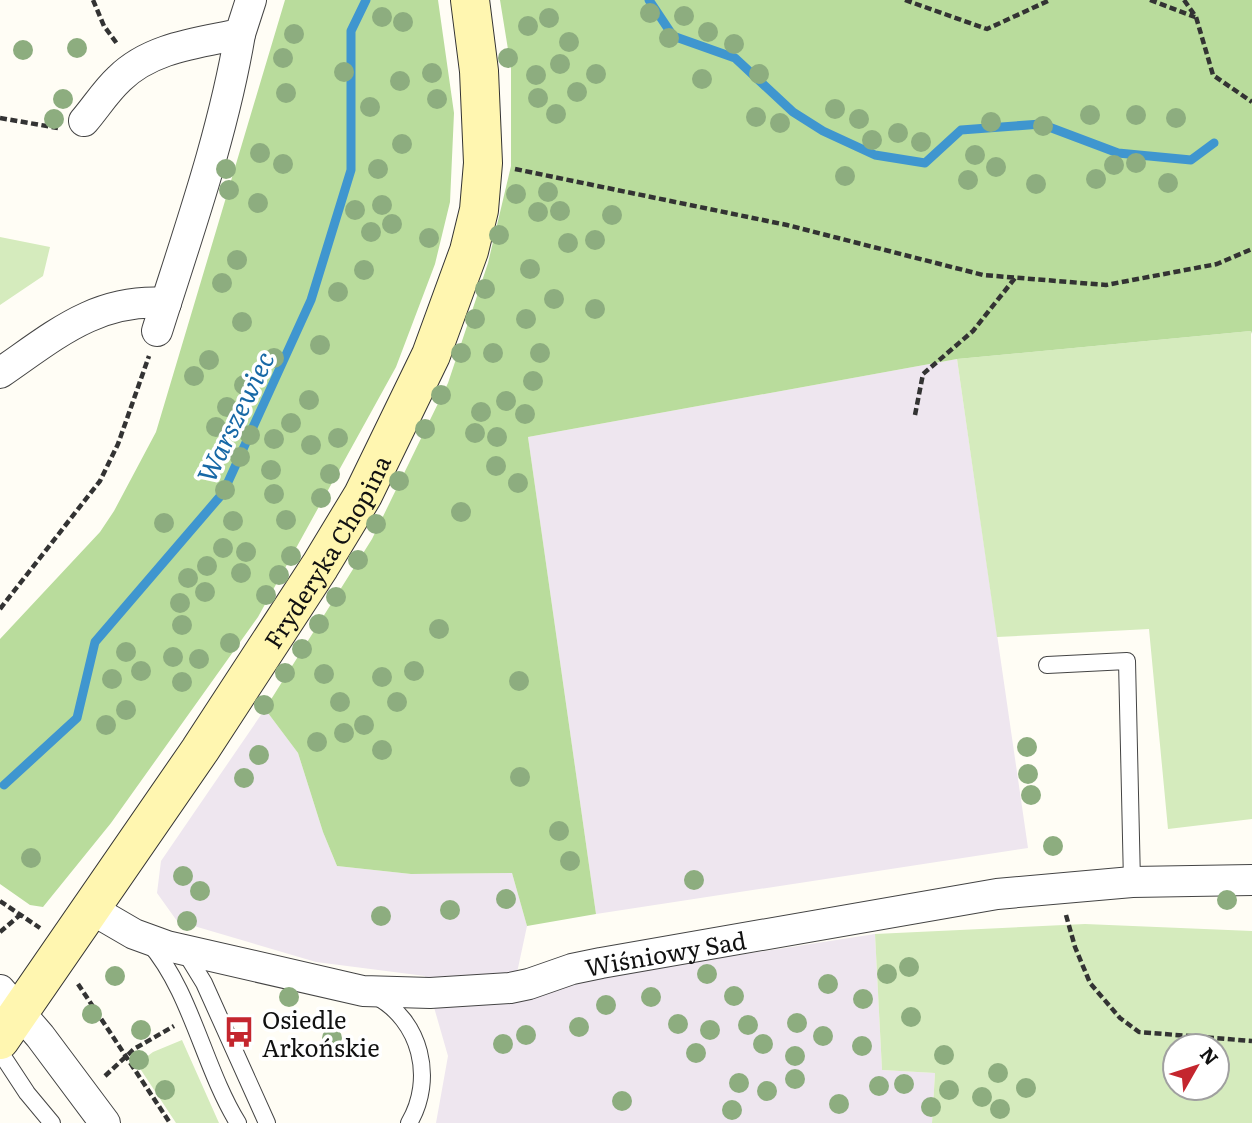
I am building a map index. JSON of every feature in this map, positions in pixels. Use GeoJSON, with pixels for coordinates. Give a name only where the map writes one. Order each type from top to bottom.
{"type":"FeatureCollection","features":[{"type":"Feature","properties":{"kind":"street"},"geometry":{"type":"LineString","coordinates":[[157,331],[225,111],[240,34],[251,0]]}},
{"type":"Feature","properties":{"kind":"street","name":"Fryderyka Chopina"},"geometry":{"type":"LineString","coordinates":[[7,1014],[68,966],[91,909],[200,750],[363,495],[431,355],[470,251],[479,210],[483,163],[479,71],[470,0]]}},
{"type":"Feature","properties":{"kind":"street"},"geometry":{"type":"LineString","coordinates":[[84,121],[120,78],[144,60],[168,50],[240,34]]}},
{"type":"Feature","properties":{"kind":"street"},"geometry":{"type":"LineString","coordinates":[[0,373],[82,318],[128,303],[166,303]]}},
{"type":"Feature","properties":{"kind":"street","name":"Wiśniowy Sad"},"geometry":{"type":"LineString","coordinates":[[91,909],[146,938],[183,950],[363,991],[430,992],[510,988],[601,963],[997,894],[1132,882],[1252,880]]}},
{"type":"Feature","properties":{"kind":"street"},"geometry":{"type":"LineString","coordinates":[[7,1014],[105,1123]]}},
{"type":"Feature","properties":{"kind":"lane"},"geometry":{"type":"LineString","coordinates":[[1047,665],[1127,661],[1132,882]]}},
{"type":"Feature","properties":{"kind":"lane"},"geometry":{"type":"LineString","coordinates":[[146,938],[162,960],[177,989],[237,1123]]}},
{"type":"Feature","properties":{"kind":"lane"},"geometry":{"type":"LineString","coordinates":[[183,950],[204,984],[267,1123]]}},
{"type":"Feature","properties":{"kind":"lane"},"geometry":{"type":"LineString","coordinates":[[363,991],[389,1005],[407,1025],[417,1044],[422,1065],[422,1086],[417,1108],[409,1123]]}},
{"type":"Feature","properties":{"kind":"lane"},"geometry":{"type":"LineString","coordinates":[[0,1052],[22,1086],[52,1123]]}},
{"type":"Feature","properties":{"kind":"path"},"geometry":{"type":"LineString","coordinates":[[93,0],[104,26],[134,68]]}},
{"type":"Feature","properties":{"kind":"path"},"geometry":{"type":"LineString","coordinates":[[905,0],[987,29],[1050,0]]}},
{"type":"Feature","properties":{"kind":"path"},"geometry":{"type":"LineString","coordinates":[[1150,0],[1196,17]]}},
{"type":"Feature","properties":{"kind":"path"},"geometry":{"type":"LineString","coordinates":[[1184,0],[1196,17],[1213,75],[1252,102]]}},
{"type":"Feature","properties":{"kind":"path"},"geometry":{"type":"LineString","coordinates":[[0,118],[59,129],[84,121]]}},
{"type":"Feature","properties":{"kind":"path"},"geometry":{"type":"LineString","coordinates":[[483,163],[787,225],[983,275],[1106,285],[1217,264],[1252,249]]}},
{"type":"Feature","properties":{"kind":"path"},"geometry":{"type":"LineString","coordinates":[[915,415],[923,374],[973,331],[1016,278]]}},
{"type":"Feature","properties":{"kind":"path"},"geometry":{"type":"LineString","coordinates":[[1,606],[100,481],[135,401],[157,331]]}},
{"type":"Feature","properties":{"kind":"path"},"geometry":{"type":"LineString","coordinates":[[1059,887],[1075,947],[1090,982],[1120,1018],[1139,1032],[1252,1041]]}},
{"type":"Feature","properties":{"kind":"path"},"geometry":{"type":"LineString","coordinates":[[0,901],[47,933],[170,1123]]}},
{"type":"Feature","properties":{"kind":"path"},"geometry":{"type":"LineString","coordinates":[[0,932],[20,915]]}},
{"type":"Feature","properties":{"kind":"path"},"geometry":{"type":"LineString","coordinates":[[105,1077],[126,1056],[171,1028]]}},
{"type":"Feature","properties":{"kind":"shaded area"},"geometry":{"type":"Polygon","coordinates":[[[957,359],[1028,848],[596,914],[528,437],[957,359]]]}},
{"type":"Feature","properties":{"kind":"shaded area"},"geometry":{"type":"Polygon","coordinates":[[[265,709],[298,753],[323,832],[337,866],[411,874],[512,873],[527,926],[512,996],[602,976],[875,934],[882,1070],[935,1073],[932,1123],[436,1123],[448,1056],[425,976],[316,962],[177,921],[157,893],[161,861],[265,709]]]}},
{"type":"Feature","properties":{"kind":"green space"},"geometry":{"type":"Polygon","coordinates":[[[285,0],[438,0],[454,113],[450,202],[435,264],[396,367],[258,617],[111,823],[43,907],[30,905],[0,884],[0,639],[100,532],[156,432],[285,0]]]}},
{"type":"Feature","properties":{"kind":"green space"},"geometry":{"type":"Polygon","coordinates":[[[500,0],[1252,0],[1252,334],[1251,331],[957,359],[528,437],[596,914],[527,926],[512,873],[411,874],[337,866],[323,832],[298,753],[265,709],[372,539],[448,383],[488,263],[511,166],[511,68],[500,0]]]}},
{"type":"Feature","properties":{"kind":"green space"},"geometry":{"type":"Polygon","coordinates":[[[0,237],[50,247],[43,276],[0,305],[0,237]]]}},
{"type":"Feature","properties":{"kind":"green space"},"geometry":{"type":"Polygon","coordinates":[[[1251,331],[1252,819],[1168,829],[1149,629],[997,637],[957,359],[1251,331]]]}},
{"type":"Feature","properties":{"kind":"green space"},"geometry":{"type":"Polygon","coordinates":[[[1085,924],[1252,931],[1252,1123],[932,1123],[935,1073],[882,1070],[875,934],[1085,924]]]}},
{"type":"Feature","properties":{"kind":"green space"},"geometry":{"type":"Polygon","coordinates":[[[182,1040],[219,1123],[176,1123],[137,1064],[153,1052],[182,1040]]]}},
{"type":"Feature","properties":{"kind":"waterway","name":"Warszewiec"},"geometry":{"type":"LineString","coordinates":[[4,785],[77,718],[95,642],[223,493],[311,300],[351,170],[351,31],[366,0]]}},
{"type":"Feature","properties":{"kind":"waterway","name":"Warszewiec"},"geometry":{"type":"LineString","coordinates":[[649,0],[673,36],[735,58],[793,112],[823,131],[875,155],[925,163],[961,130],[1041,124],[1118,153],[1191,160],[1214,143]]}},
{"type":"Feature","properties":{"kind":"place","name":"Osiedle Arkońskie"},"geometry":{"type":"Point","coordinates":[239,1032]}}]}
